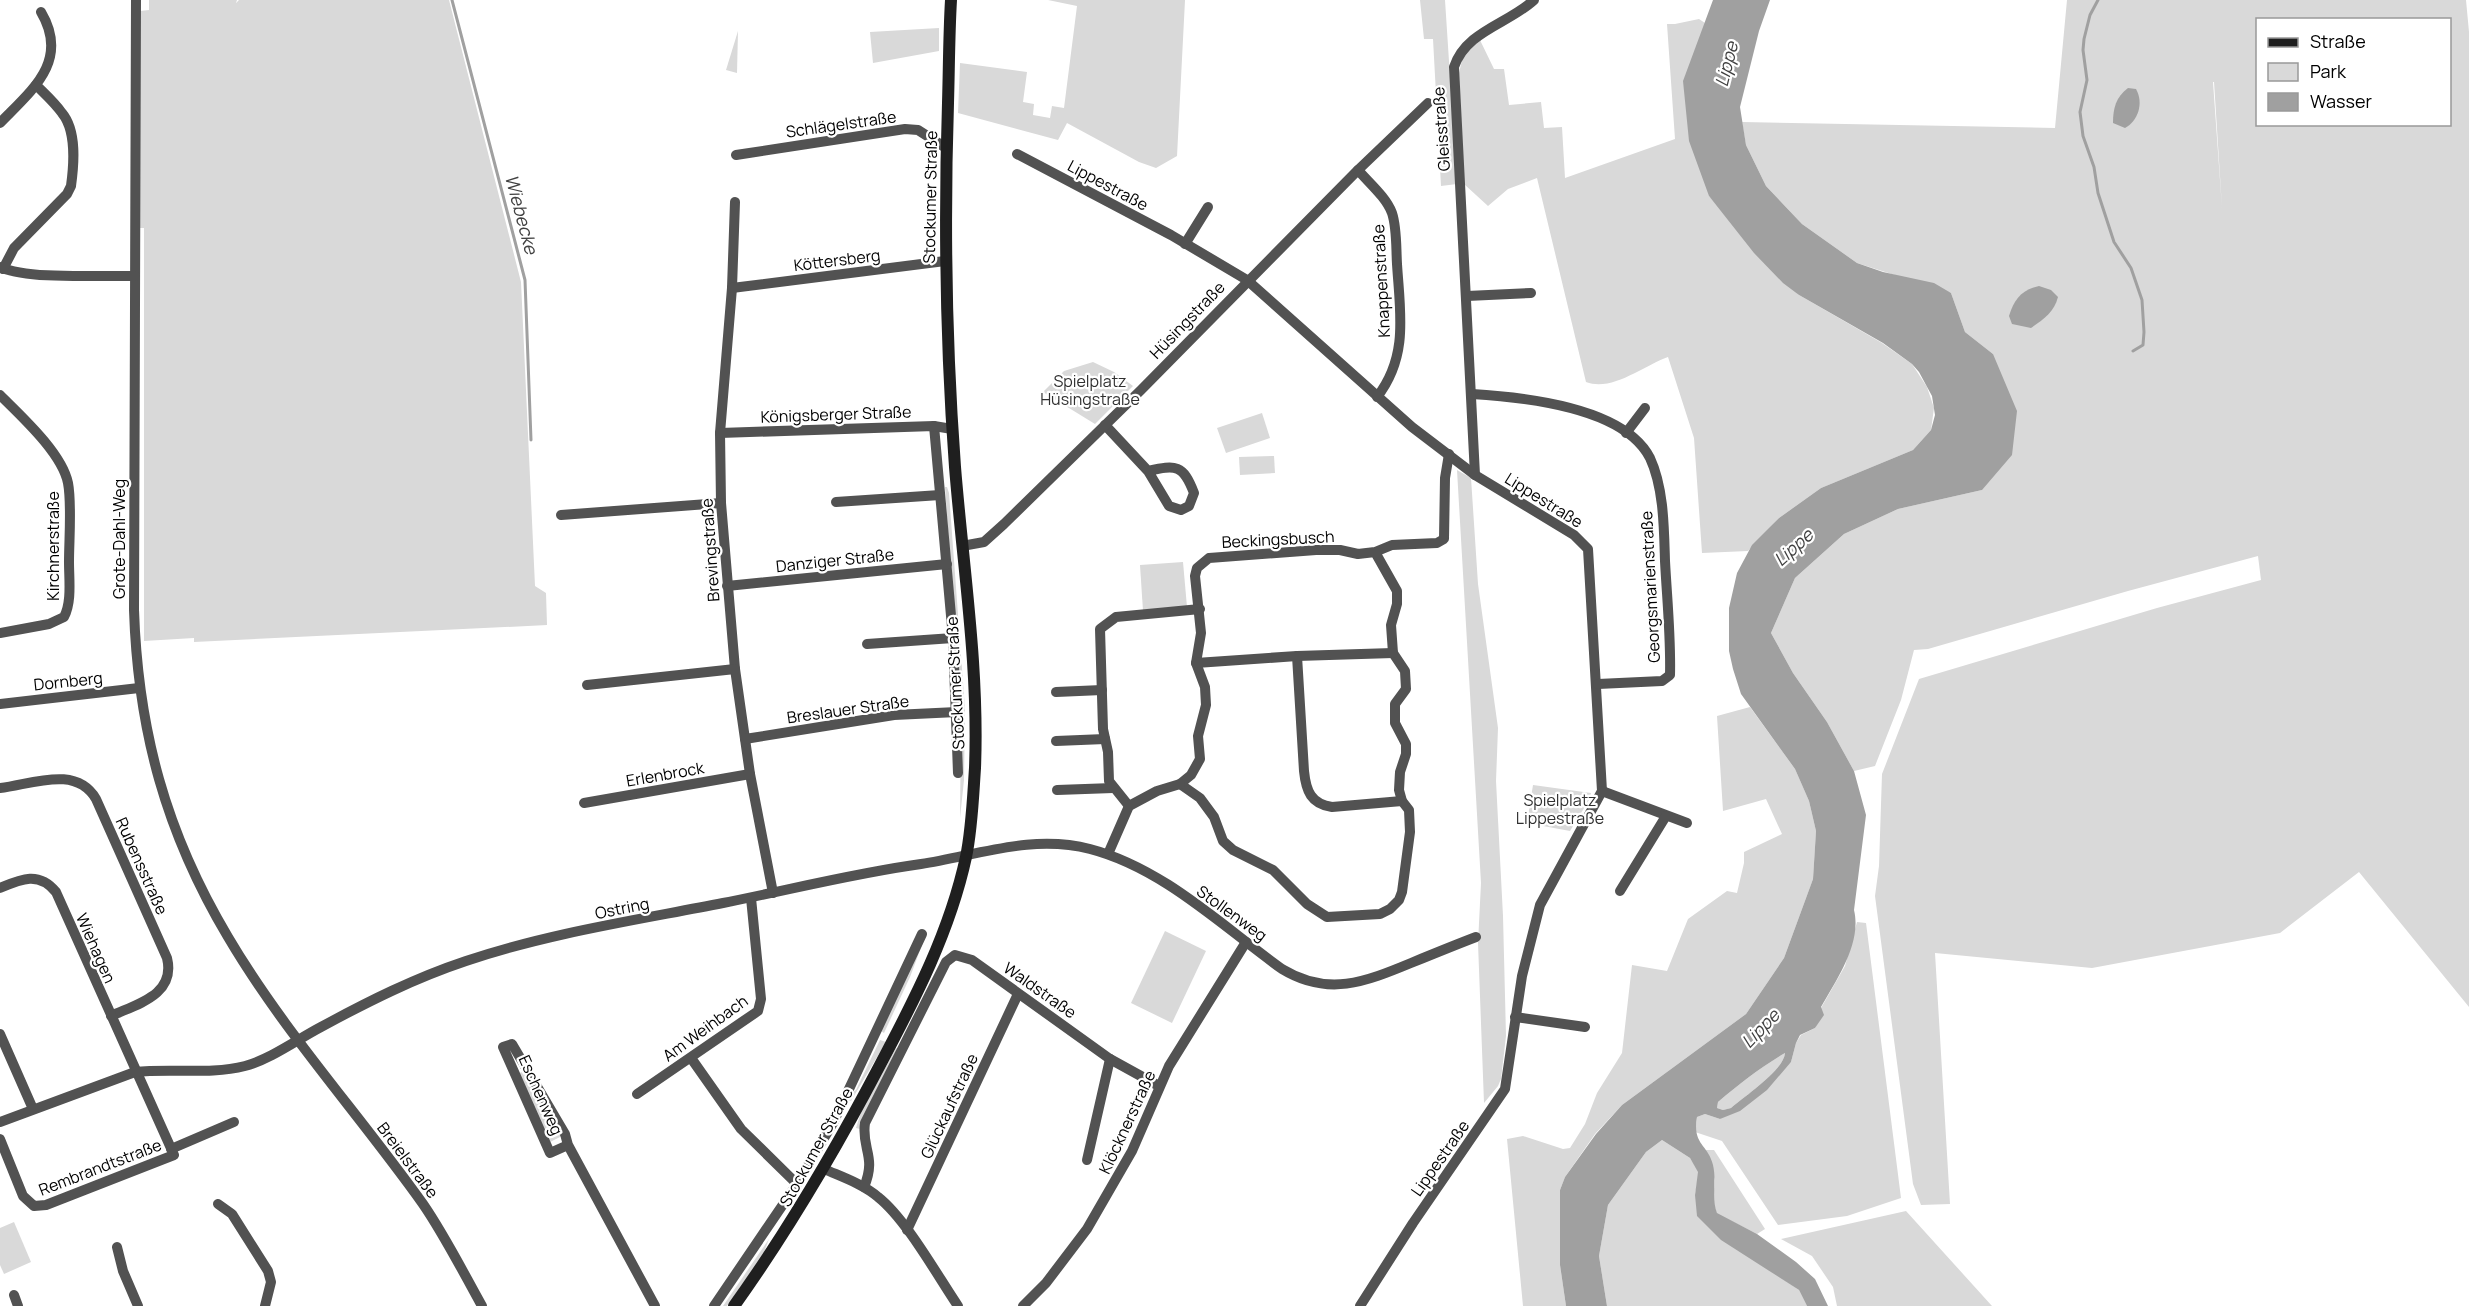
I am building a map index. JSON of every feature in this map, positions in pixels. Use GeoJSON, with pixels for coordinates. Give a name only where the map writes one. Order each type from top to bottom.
{"type":"FeatureCollection","features":[{"type":"Feature","properties":{"kind":"main road","name":"Stockumer Straße"},"geometry":{"type":"LineString","coordinates":[[734,1306],[798,1212],[824,1169],[923,980],[953,905],[967,855],[974,792],[975,694],[952,429],[945,261],[951,0]]}},
{"type":"Feature","properties":{"kind":"street","name":"Grote-Dahl-Weg"},"geometry":{"type":"LineString","coordinates":[[136,0],[134,610],[139,688],[162,794],[186,856],[229,939],[298,1039]]}},
{"type":"Feature","properties":{"kind":"street","name":"Gleisstraße"},"geometry":{"type":"LineString","coordinates":[[1475,475],[1454,67],[1461,51],[1472,41],[1486,30],[1523,10],[1534,0]]}},
{"type":"Feature","properties":{"kind":"street"},"geometry":{"type":"LineString","coordinates":[[0,123],[36,86],[48,66],[53,39],[41,12]]}},
{"type":"Feature","properties":{"kind":"street"},"geometry":{"type":"LineString","coordinates":[[36,86],[69,123],[71,186],[67,194],[14,248],[2,268],[73,276],[135,276]]}},
{"type":"Feature","properties":{"kind":"street","name":"Hüsingstraße"},"geometry":{"type":"LineString","coordinates":[[962,546],[984,542],[1105,425],[1247,280],[1428,103]]}},
{"type":"Feature","properties":{"kind":"street","name":"Schlägelstraße"},"geometry":{"type":"LineString","coordinates":[[736,155],[905,129],[918,130],[946,148]]}},
{"type":"Feature","properties":{"kind":"street","name":"Lippestraße"},"geometry":{"type":"LineString","coordinates":[[1017,154],[1247,280],[1377,397],[1475,475],[1574,535],[1588,549],[1598,684],[1602,791],[1591,815],[1543,896],[1536,918],[1515,1017],[1505,1089],[1413,1223],[1360,1306]]}},
{"type":"Feature","properties":{"kind":"street","name":"Knappenstraße"},"geometry":{"type":"LineString","coordinates":[[1358,170],[1387,204],[1394,224],[1401,321],[1400,341],[1394,372],[1377,397]]}},
{"type":"Feature","properties":{"kind":"street","name":"Brevingstraße"},"geometry":{"type":"LineString","coordinates":[[735,202],[732,288],[720,433],[721,503],[735,669],[750,774],[773,893]]}},
{"type":"Feature","properties":{"kind":"street"},"geometry":{"type":"LineString","coordinates":[[1185,244],[1208,207]]}},
{"type":"Feature","properties":{"kind":"street","name":"Köttersberg"},"geometry":{"type":"LineString","coordinates":[[732,288],[945,261]]}},
{"type":"Feature","properties":{"kind":"street"},"geometry":{"type":"LineString","coordinates":[[1467,296],[1531,293]]}},
{"type":"Feature","properties":{"kind":"street","name":"Georgsmarienstraße"},"geometry":{"type":"LineString","coordinates":[[1472,394],[1516,397],[1568,407],[1605,421],[1626,433],[1644,449],[1655,471],[1664,545],[1670,675],[1662,681],[1598,684]]}},
{"type":"Feature","properties":{"kind":"street","name":"Kirchnerstraße"},"geometry":{"type":"LineString","coordinates":[[0,395],[53,453],[64,471],[68,484],[69,546],[69,603],[64,617],[50,624],[0,633]]}},
{"type":"Feature","properties":{"kind":"street"},"geometry":{"type":"LineString","coordinates":[[1626,433],[1645,408]]}},
{"type":"Feature","properties":{"kind":"street"},"geometry":{"type":"LineString","coordinates":[[1105,425],[1148,471],[1169,506],[1181,510],[1190,506],[1194,493],[1180,469],[1172,466],[1148,471]]}},
{"type":"Feature","properties":{"kind":"street","name":"Königsberger Straße"},"geometry":{"type":"LineString","coordinates":[[720,433],[934,426],[952,429]]}},
{"type":"Feature","properties":{"kind":"street","name":"Stockumer Straße"},"geometry":{"type":"LineString","coordinates":[[934,426],[953,638],[958,773]]}},
{"type":"Feature","properties":{"kind":"street","name":"Beckingsbusch"},"geometry":{"type":"LineString","coordinates":[[1180,784],[1191,775],[1200,759],[1200,725],[1206,705],[1205,687],[1196,663],[1201,633],[1195,576],[1197,568],[1209,558],[1316,550],[1340,550],[1358,554],[1375,552],[1392,545],[1437,543],[1444,539],[1445,478],[1449,454]]}},
{"type":"Feature","properties":{"kind":"street"},"geometry":{"type":"LineString","coordinates":[[836,502],[940,495]]}},
{"type":"Feature","properties":{"kind":"street"},"geometry":{"type":"LineString","coordinates":[[561,515],[721,503]]}},
{"type":"Feature","properties":{"kind":"street"},"geometry":{"type":"LineString","coordinates":[[1108,854],[1129,806],[1157,791],[1180,784],[1200,798],[1214,817],[1223,841],[1233,850],[1272,870],[1307,904],[1327,917],[1380,914],[1390,909],[1399,900],[1404,883],[1404,863],[1410,832],[1408,810],[1402,801],[1400,790],[1400,772],[1406,754],[1406,744],[1395,723],[1395,704],[1406,689],[1405,671],[1393,653],[1391,626],[1397,604],[1397,591],[1375,552]]}},
{"type":"Feature","properties":{"kind":"street","name":"Danziger Straße"},"geometry":{"type":"LineString","coordinates":[[727,586],[946,564]]}},
{"type":"Feature","properties":{"kind":"street"},"geometry":{"type":"LineString","coordinates":[[1129,806],[1109,781],[1099,635],[1105,624],[1116,617],[1200,609]]}},
{"type":"Feature","properties":{"kind":"street","name":"Stockumer Straße"},"geometry":{"type":"LineString","coordinates":[[867,645],[953,638]]}},
{"type":"Feature","properties":{"kind":"street"},"geometry":{"type":"LineString","coordinates":[[1196,663],[1297,656],[1393,653]]}},
{"type":"Feature","properties":{"kind":"street"},"geometry":{"type":"LineString","coordinates":[[1297,656],[1304,771],[1306,789],[1311,798],[1324,806],[1332,807],[1402,801]]}},
{"type":"Feature","properties":{"kind":"street"},"geometry":{"type":"LineString","coordinates":[[586,686],[735,669]]}},
{"type":"Feature","properties":{"kind":"street","name":"Dornberg"},"geometry":{"type":"LineString","coordinates":[[0,704],[139,688]]}},
{"type":"Feature","properties":{"kind":"street"},"geometry":{"type":"LineString","coordinates":[[1056,692],[1102,690]]}},
{"type":"Feature","properties":{"kind":"street","name":"Breslauer Straße"},"geometry":{"type":"LineString","coordinates":[[745,739],[894,715],[957,712]]}},
{"type":"Feature","properties":{"kind":"street"},"geometry":{"type":"LineString","coordinates":[[1056,741],[1105,739]]}},
{"type":"Feature","properties":{"kind":"street","name":"Erlenbrock"},"geometry":{"type":"LineString","coordinates":[[584,803],[750,774]]}},
{"type":"Feature","properties":{"kind":"street","name":"Rubensstraße"},"geometry":{"type":"LineString","coordinates":[[0,788],[67,779],[82,783],[96,799],[167,958],[169,968],[165,984],[157,994],[111,1016]]}},
{"type":"Feature","properties":{"kind":"street"},"geometry":{"type":"LineString","coordinates":[[1057,790],[1113,788]]}},
{"type":"Feature","properties":{"kind":"street"},"geometry":{"type":"LineString","coordinates":[[1602,791],[1688,823]]}},
{"type":"Feature","properties":{"kind":"street"},"geometry":{"type":"LineString","coordinates":[[1620,891],[1666,816]]}},
{"type":"Feature","properties":{"kind":"street","name":"Stollenweg"},"geometry":{"type":"LineString","coordinates":[[967,855],[1031,843],[1065,844],[1108,854],[1162,882],[1282,969],[1300,979],[1344,984],[1360,982],[1476,937]]}},
{"type":"Feature","properties":{"kind":"street","name":"Ostring"},"geometry":{"type":"LineString","coordinates":[[298,1039],[416,978],[470,960],[567,934],[884,869],[967,855]]}},
{"type":"Feature","properties":{"kind":"street","name":"Wiehagen"},"geometry":{"type":"LineString","coordinates":[[0,888],[28,877],[39,879],[51,886],[135,1072]]}},
{"type":"Feature","properties":{"kind":"street","name":"Am Weihbach"},"geometry":{"type":"LineString","coordinates":[[637,1094],[758,1011],[761,1005],[751,898]]}},
{"type":"Feature","properties":{"kind":"street","name":"Stockumer Straße"},"geometry":{"type":"LineString","coordinates":[[714,1306],[797,1184],[833,1124],[922,934]]}},
{"type":"Feature","properties":{"kind":"street","name":"Klöcknerstraße"},"geometry":{"type":"LineString","coordinates":[[1023,1306],[1046,1283],[1088,1229],[1132,1151],[1159,1086],[1182,1043],[1246,942]]}},
{"type":"Feature","properties":{"kind":"street","name":"Waldstraße"},"geometry":{"type":"LineString","coordinates":[[950,958],[960,955],[972,960],[1110,1059],[1159,1086]]}},
{"type":"Feature","properties":{"kind":"street","name":"Stockumer Straße"},"geometry":{"type":"LineString","coordinates":[[864,1187],[871,1167],[864,1132],[865,1123],[950,958]]}},
{"type":"Feature","properties":{"kind":"street","name":"Glückaufstraße"},"geometry":{"type":"LineString","coordinates":[[907,1230],[1018,994]]}},
{"type":"Feature","properties":{"kind":"street"},"geometry":{"type":"LineString","coordinates":[[1515,1017],[1586,1027]]}},
{"type":"Feature","properties":{"kind":"street"},"geometry":{"type":"LineString","coordinates":[[0,1034],[33,1109]]}},
{"type":"Feature","properties":{"kind":"street"},"geometry":{"type":"LineString","coordinates":[[0,1122],[135,1072],[221,1070],[245,1066],[270,1056],[298,1039]]}},
{"type":"Feature","properties":{"kind":"street","name":"Breielstraße"},"geometry":{"type":"LineString","coordinates":[[298,1039],[423,1205],[482,1306]]}},
{"type":"Feature","properties":{"kind":"street","name":"Eschenweg"},"geometry":{"type":"LineString","coordinates":[[568,1145],[550,1153],[503,1047],[512,1044],[565,1134],[568,1145],[655,1306]]}},
{"type":"Feature","properties":{"kind":"street"},"geometry":{"type":"LineString","coordinates":[[691,1058],[722,1106],[741,1129],[797,1184]]}},
{"type":"Feature","properties":{"kind":"street"},"geometry":{"type":"LineString","coordinates":[[1087,1160],[1110,1059]]}},
{"type":"Feature","properties":{"kind":"street","name":"Rembrandtstraße"},"geometry":{"type":"LineString","coordinates":[[0,1139],[23,1196],[29,1203],[39,1207],[174,1155],[135,1072]]}},
{"type":"Feature","properties":{"kind":"street","name":"Rembrandtstraße"},"geometry":{"type":"LineString","coordinates":[[171,1149],[234,1122]]}},
{"type":"Feature","properties":{"kind":"street"},"geometry":{"type":"LineString","coordinates":[[824,1169],[864,1187],[880,1198],[907,1230],[958,1306]]}},
{"type":"Feature","properties":{"kind":"street"},"geometry":{"type":"LineString","coordinates":[[218,1204],[232,1214],[268,1271],[271,1282],[265,1306]]}},
{"type":"Feature","properties":{"kind":"street"},"geometry":{"type":"LineString","coordinates":[[117,1247],[123,1271],[138,1306]]}},
{"type":"Feature","properties":{"kind":"street"},"geometry":{"type":"LineString","coordinates":[[14,1295],[18,1306]]}},
{"type":"Feature","properties":{"kind":"green space"},"geometry":{"type":"Polygon","coordinates":[[[149,0],[237,0],[236,3],[239,0],[449,0],[521,282],[535,586],[546,593],[547,625],[194,642],[194,638],[144,641],[144,228],[140,228],[140,11],[149,10],[149,0]]]}},
{"type":"Feature","properties":{"kind":"green space"},"geometry":{"type":"Polygon","coordinates":[[[1048,0],[1185,0],[1177,156],[1156,168],[1139,162],[1067,123],[1058,140],[958,113],[960,63],[1027,72],[1023,102],[1034,104],[1033,115],[1050,118],[1052,106],[1064,108],[1077,6],[1048,0]]]}},
{"type":"Feature","properties":{"kind":"green space"},"geometry":{"type":"Polygon","coordinates":[[[1420,0],[1445,0],[1457,184],[1441,186],[1433,39],[1424,39],[1420,0]]]}},
{"type":"Feature","properties":{"kind":"green space"},"geometry":{"type":"Polygon","coordinates":[[[2067,0],[2466,0],[2469,32],[2469,1007],[2359,872],[2280,933],[2092,968],[1935,953],[1950,1204],[1921,1205],[1913,1184],[1875,896],[1879,866],[1882,774],[1919,679],[2157,608],[2261,580],[2258,556],[1928,649],[1914,650],[1901,700],[1875,766],[1854,771],[1827,722],[1793,673],[1771,633],[1795,578],[1844,534],[1898,509],[1982,490],[1993,354],[1965,332],[1951,293],[1857,263],[1802,224],[1766,186],[1746,145],[1742,122],[2055,128],[2067,0]],[[2213,82],[2222,208],[2214,82],[2213,82]]]}},
{"type":"Feature","properties":{"kind":"green space"},"geometry":{"type":"Polygon","coordinates":[[[1699,19],[1705,23],[1701,35],[1709,196],[1799,295],[1882,343],[1912,364],[1927,387],[1934,408],[1931,430],[1913,450],[1821,488],[1779,518],[1748,551],[1702,553],[1694,438],[1668,357],[1617,381],[1606,384],[1586,382],[1537,178],[1508,189],[1488,206],[1464,184],[1459,73],[1462,60],[1479,38],[1494,69],[1504,69],[1509,105],[1541,102],[1544,128],[1562,127],[1565,178],[1675,139],[1667,24],[1699,19]]]}},
{"type":"Feature","properties":{"kind":"green space"},"geometry":{"type":"Polygon","coordinates":[[[939,28],[939,51],[873,63],[870,32],[939,28]]]}},
{"type":"Feature","properties":{"kind":"green space"},"geometry":{"type":"Polygon","coordinates":[[[738,31],[737,73],[726,70],[738,31]]]}},
{"type":"Feature","properties":{"kind":"green space","name":"Spielplatz Hüsingstraße"},"geometry":{"type":"Polygon","coordinates":[[[1093,362],[1114,372],[1133,386],[1095,424],[1043,392],[1064,371],[1093,362]]]}},
{"type":"Feature","properties":{"kind":"green space"},"geometry":{"type":"Polygon","coordinates":[[[1262,413],[1270,438],[1226,453],[1217,428],[1262,413]]]}},
{"type":"Feature","properties":{"kind":"green space"},"geometry":{"type":"Polygon","coordinates":[[[1274,456],[1275,473],[1240,475],[1239,457],[1274,456]]]}},
{"type":"Feature","properties":{"kind":"green space"},"geometry":{"type":"Polygon","coordinates":[[[1457,470],[1471,478],[1478,584],[1498,728],[1496,781],[1506,1036],[1501,1079],[1484,1103],[1478,943],[1481,883],[1457,470]]]}},
{"type":"Feature","properties":{"kind":"green space"},"geometry":{"type":"Polygon","coordinates":[[[945,487],[949,493],[965,709],[964,780],[960,818],[961,714],[945,487]]]}},
{"type":"Feature","properties":{"kind":"green space"},"geometry":{"type":"Polygon","coordinates":[[[1183,562],[1187,607],[1143,611],[1140,565],[1183,562]]]}},
{"type":"Feature","properties":{"kind":"green space"},"geometry":{"type":"Polygon","coordinates":[[[1750,707],[1795,769],[1809,801],[1816,831],[1813,879],[1784,958],[1746,1014],[1622,1105],[1595,1134],[1565,1177],[1560,1190],[1560,1265],[1566,1306],[1523,1306],[1507,1139],[1523,1136],[1563,1149],[1570,1148],[1585,1124],[1597,1093],[1622,1053],[1632,965],[1667,971],[1688,919],[1727,891],[1737,893],[1744,863],[1744,852],[1782,834],[1766,799],[1723,811],[1717,716],[1750,707]]]}},
{"type":"Feature","properties":{"kind":"green space","name":"Spielplatz Lippestraße"},"geometry":{"type":"Polygon","coordinates":[[[1533,785],[1591,793],[1570,831],[1527,823],[1533,785]]]}},
{"type":"Feature","properties":{"kind":"green space"},"geometry":{"type":"Polygon","coordinates":[[[1857,922],[1866,923],[1901,1198],[1847,1216],[1778,1225],[1722,1141],[1695,1132],[1697,1117],[1705,1114],[1720,1119],[1791,1062],[1796,1043],[1801,1035],[1815,1028],[1821,1008],[1845,966],[1857,922]]]}},
{"type":"Feature","properties":{"kind":"green space"},"geometry":{"type":"Polygon","coordinates":[[[1165,931],[1206,951],[1172,1023],[1131,1003],[1165,931]]]}},
{"type":"Feature","properties":{"kind":"green space"},"geometry":{"type":"Polygon","coordinates":[[[925,937],[910,977],[884,1033],[881,1031],[925,937]]]}},
{"type":"Feature","properties":{"kind":"green space"},"geometry":{"type":"Polygon","coordinates":[[[880,1040],[886,1042],[851,1101],[848,1099],[856,1090],[880,1040]]]}},
{"type":"Feature","properties":{"kind":"green space"},"geometry":{"type":"Polygon","coordinates":[[[896,1048],[898,1049],[860,1129],[856,1128],[861,1112],[896,1048]]]}},
{"type":"Feature","properties":{"kind":"green space"},"geometry":{"type":"Polygon","coordinates":[[[1785,1053],[1778,1067],[1754,1090],[1731,1108],[1723,1110],[1717,1108],[1718,1102],[1734,1089],[1785,1053]]]}},
{"type":"Feature","properties":{"kind":"green space"},"geometry":{"type":"Polygon","coordinates":[[[522,1072],[562,1136],[548,1143],[517,1074],[522,1072]]]}},
{"type":"Feature","properties":{"kind":"green space"},"geometry":{"type":"Polygon","coordinates":[[[1662,1140],[1690,1158],[1699,1172],[1695,1195],[1773,1272],[1799,1290],[1807,1306],[1607,1306],[1599,1256],[1608,1205],[1646,1152],[1662,1140]]]}},
{"type":"Feature","properties":{"kind":"green space"},"geometry":{"type":"Polygon","coordinates":[[[1704,1150],[1714,1150],[1765,1229],[1757,1234],[1717,1214],[1713,1202],[1715,1180],[1704,1150]]]}},
{"type":"Feature","properties":{"kind":"green space"},"geometry":{"type":"Polygon","coordinates":[[[1906,1211],[1992,1306],[1837,1306],[1833,1287],[1812,1256],[1781,1239],[1906,1211]]]}},
{"type":"Feature","properties":{"kind":"green space"},"geometry":{"type":"Polygon","coordinates":[[[14,1222],[31,1262],[4,1274],[0,1265],[0,1228],[14,1222]]]}},
{"type":"Feature","properties":{"kind":"green space"},"geometry":{"type":"Polygon","coordinates":[[[769,1239],[763,1255],[727,1306],[723,1306],[769,1239]]]}},
{"type":"Feature","properties":{"kind":"water","name":"Lippe"},"geometry":{"type":"Polygon","coordinates":[[[1713,0],[1770,0],[1759,31],[1740,107],[1746,145],[1766,186],[1802,224],[1857,263],[1883,272],[1934,283],[1951,293],[1965,332],[1993,354],[2017,411],[2012,455],[1982,490],[1898,509],[1844,534],[1795,578],[1771,633],[1793,673],[1827,722],[1854,771],[1866,815],[1854,910],[1856,922],[1851,948],[1841,973],[1821,1007],[1824,1015],[1815,1028],[1800,1035],[1791,1062],[1767,1090],[1740,1111],[1720,1119],[1705,1114],[1697,1117],[1696,1126],[1699,1139],[1713,1165],[1714,1201],[1717,1213],[1757,1234],[1796,1262],[1815,1279],[1828,1306],[1807,1306],[1799,1290],[1721,1240],[1697,1216],[1695,1195],[1698,1172],[1690,1158],[1662,1140],[1646,1152],[1608,1205],[1599,1256],[1607,1306],[1566,1306],[1560,1265],[1560,1190],[1565,1177],[1596,1134],[1622,1105],[1746,1014],[1784,958],[1813,879],[1816,831],[1809,801],[1795,769],[1741,694],[1733,669],[1729,651],[1729,608],[1737,573],[1752,545],[1779,518],[1821,488],[1913,450],[1931,430],[1935,415],[1932,396],[1912,364],[1883,343],[1799,295],[1783,283],[1754,253],[1709,196],[1689,141],[1683,81],[1713,0]],[[1785,1053],[1734,1089],[1718,1102],[1717,1108],[1723,1110],[1731,1108],[1771,1075],[1783,1060],[1785,1053]]]}},
{"type":"Feature","properties":{"kind":"water"},"geometry":{"type":"Polygon","coordinates":[[[2128,88],[2136,89],[2139,106],[2133,121],[2125,128],[2113,123],[2113,118],[2118,99],[2128,88]]]}},
{"type":"Feature","properties":{"kind":"water"},"geometry":{"type":"Polygon","coordinates":[[[2039,286],[2051,290],[2058,297],[2051,311],[2031,328],[2012,324],[2009,316],[2013,305],[2027,290],[2039,286]]]}},
{"type":"Feature","properties":{"kind":"waterway","name":"Wiebecke"},"geometry":{"type":"LineString","coordinates":[[452,0],[525,280],[531,440]]}},
{"type":"Feature","properties":{"kind":"waterway"},"geometry":{"type":"LineString","coordinates":[[2098,0],[2090,15],[2084,39],[2083,50],[2087,80],[2080,112],[2083,136],[2094,167],[2098,193],[2114,242],[2131,268],[2142,300],[2143,345],[2133,351]]}}]}
